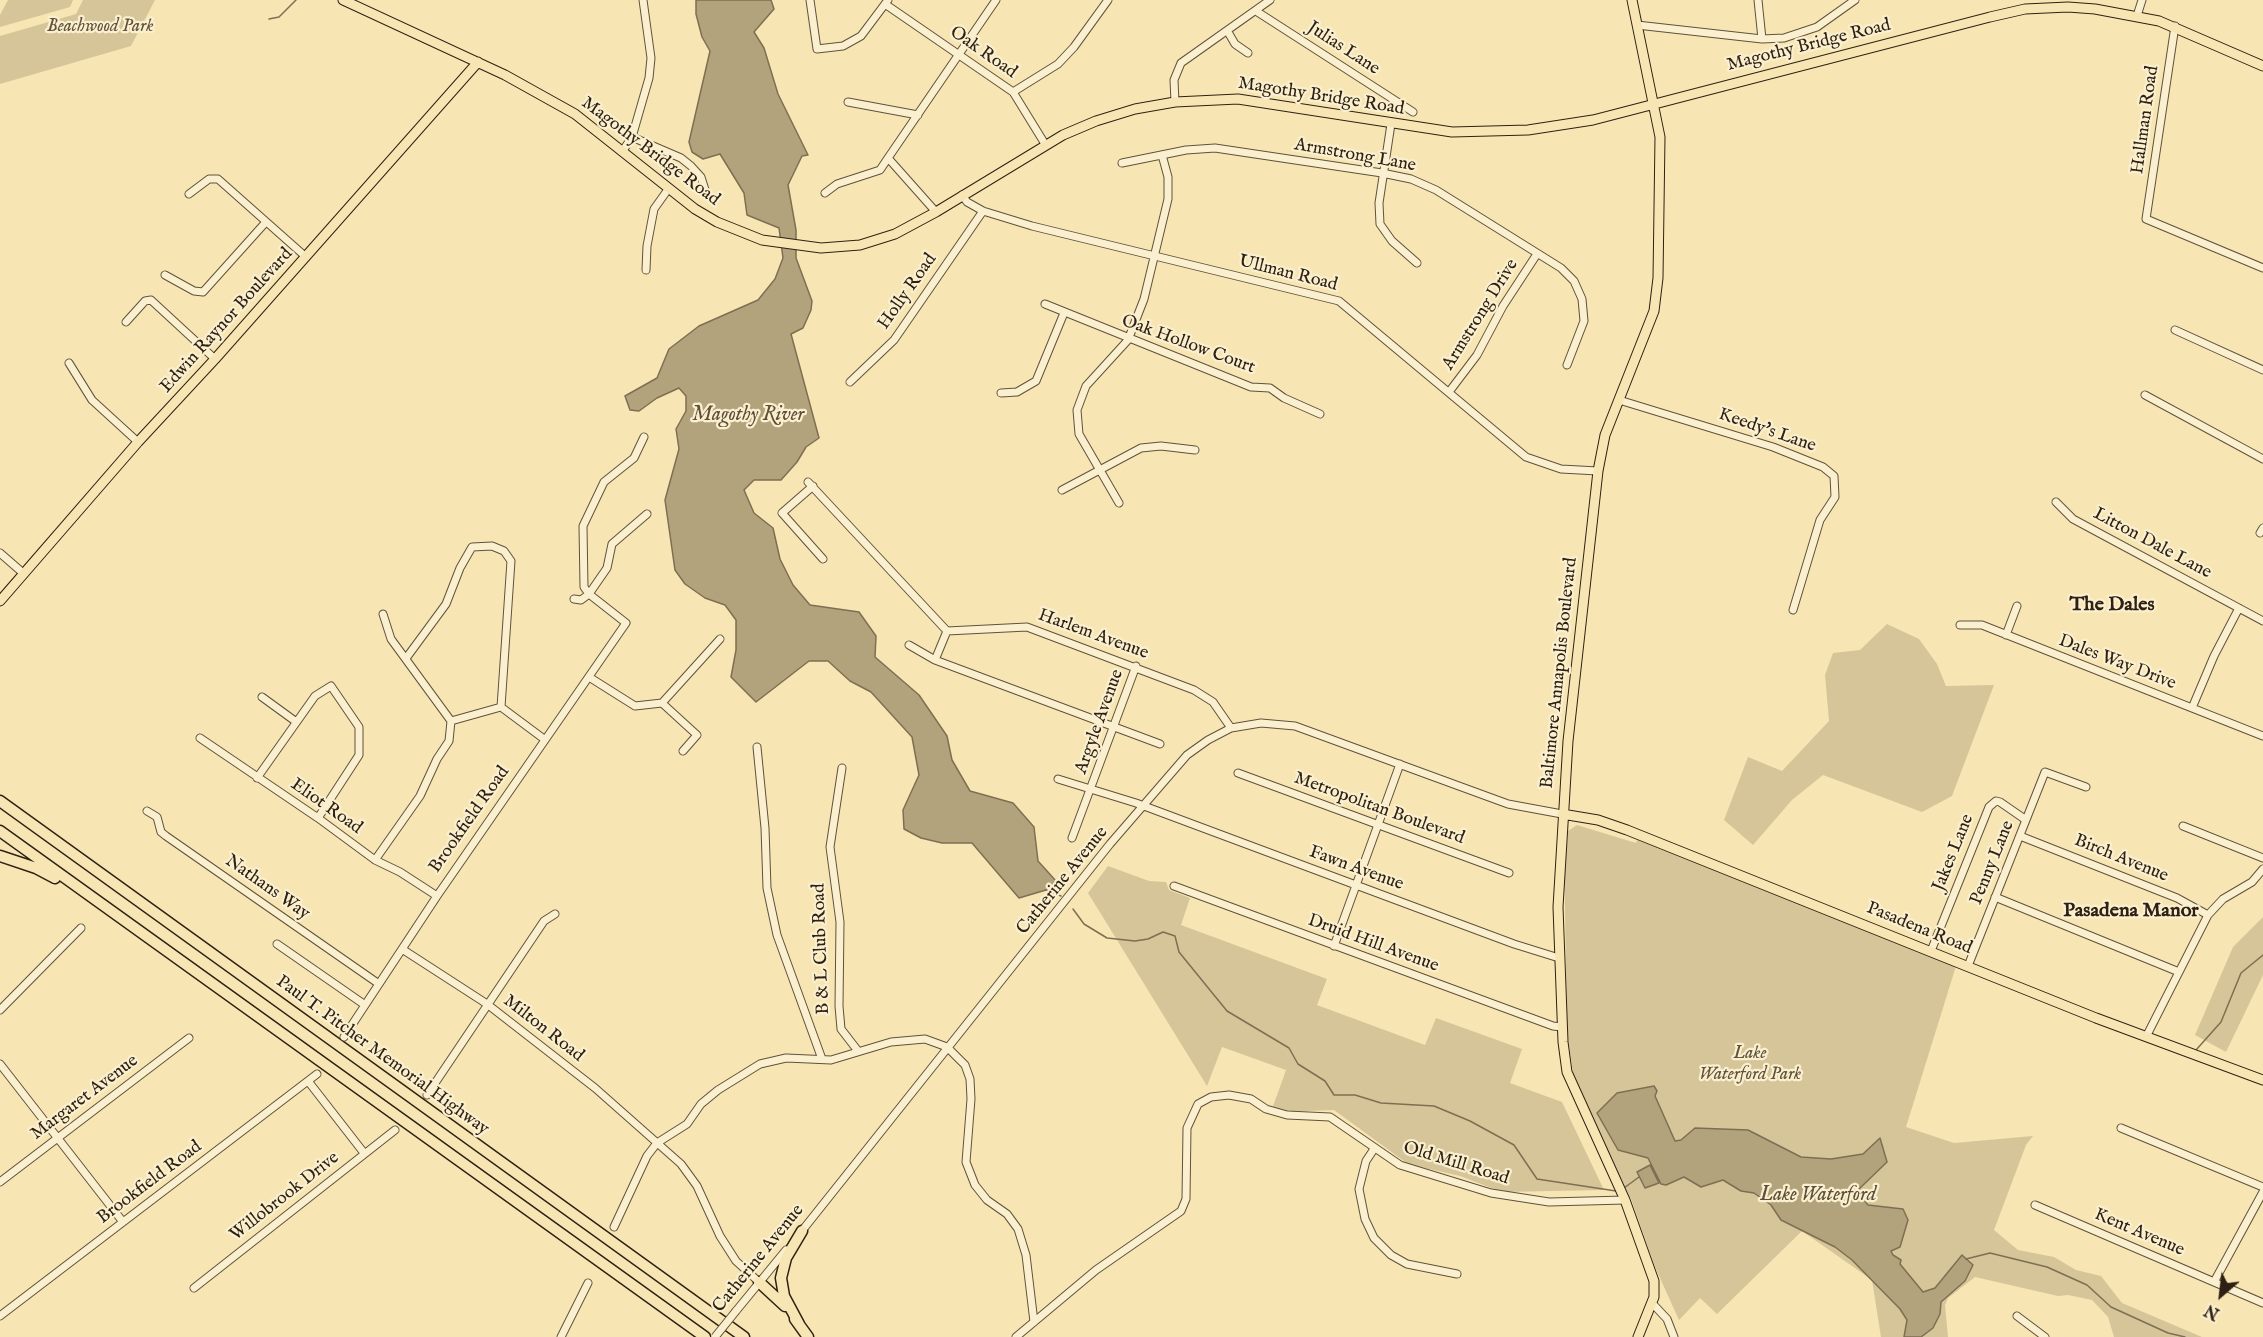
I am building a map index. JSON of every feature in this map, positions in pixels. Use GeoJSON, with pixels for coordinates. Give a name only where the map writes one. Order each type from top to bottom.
{"type":"FeatureCollection","features":[{"type":"Feature","properties":{"kind":"highway","name":"Paul T. Pitcher Memorial Highway"},"geometry":{"type":"LineString","coordinates":[[0,801],[744,1337]]}},
{"type":"Feature","properties":{"kind":"highway"},"geometry":{"type":"LineString","coordinates":[[0,831],[705,1337]]}},
{"type":"Feature","properties":{"kind":"highway"},"geometry":{"type":"LineString","coordinates":[[0,856],[28,865],[53,877],[223,991]]}},
{"type":"Feature","properties":{"kind":"highway"},"geometry":{"type":"LineString","coordinates":[[799,1324],[784,1296],[781,1278],[786,1258],[802,1231]]}},
{"type":"Feature","properties":{"kind":"highway"},"geometry":{"type":"LineString","coordinates":[[759,1282],[777,1296],[808,1337]]}},
{"type":"Feature","properties":{"kind":"main road","name":"Magothy Bridge Road"},"geometry":{"type":"LineString","coordinates":[[343,0],[522,83],[575,114],[669,188],[717,222],[748,236],[778,244],[821,248],[877,241],[936,212],[1046,144],[1096,121],[1135,109],[1175,102],[1238,99],[1452,132],[1509,132],[1593,120],[1990,17],[2025,9],[2068,4],[2137,16],[2175,26],[2263,66]]}},
{"type":"Feature","properties":{"kind":"main road","name":"Baltimore Annapolis Boulevard"},"geometry":{"type":"LineString","coordinates":[[1632,0],[1654,104],[1661,156],[1658,278],[1654,311],[1605,435],[1598,471],[1562,814],[1558,889],[1559,958],[1564,1056],[1570,1083],[1625,1200],[1654,1281],[1652,1303]]}},
{"type":"Feature","properties":{"kind":"main road","name":"Edwin Raynor Boulevard"},"geometry":{"type":"LineString","coordinates":[[0,601],[138,442],[215,359],[478,62]]}},
{"type":"Feature","properties":{"kind":"main road","name":"Pasadena Road"},"geometry":{"type":"LineString","coordinates":[[1562,814],[1620,827],[2146,1037],[2263,1080]]}},
{"type":"Feature","properties":{"kind":"main road"},"geometry":{"type":"LineString","coordinates":[[1638,1337],[1652,1303]]}},
{"type":"Feature","properties":{"kind":"street"},"geometry":{"type":"LineString","coordinates":[[622,152],[632,137],[641,110],[651,58],[643,0]]}},
{"type":"Feature","properties":{"kind":"street"},"geometry":{"type":"LineString","coordinates":[[810,0],[817,49],[843,46],[861,36],[887,2]]}},
{"type":"Feature","properties":{"kind":"street"},"geometry":{"type":"LineString","coordinates":[[825,193],[837,184],[880,170],[996,0]]}},
{"type":"Feature","properties":{"kind":"street"},"geometry":{"type":"LineString","coordinates":[[1013,92],[1058,64],[1074,47],[1108,0]]}},
{"type":"Feature","properties":{"kind":"street"},"geometry":{"type":"LineString","coordinates":[[1175,102],[1174,80],[1181,63],[1228,32],[1270,0]]}},
{"type":"Feature","properties":{"kind":"street"},"geometry":{"type":"LineString","coordinates":[[1758,0],[1762,39]]}},
{"type":"Feature","properties":{"kind":"street"},"geometry":{"type":"LineString","coordinates":[[1637,26],[1762,39],[1784,38],[1817,27],[1855,0]]}},
{"type":"Feature","properties":{"kind":"street"},"geometry":{"type":"LineString","coordinates":[[2137,16],[2142,0]]}},
{"type":"Feature","properties":{"kind":"street","name":"Oak Road"},"geometry":{"type":"LineString","coordinates":[[887,2],[1013,92],[1046,144]]}},
{"type":"Feature","properties":{"kind":"street","name":"Julias Lane"},"geometry":{"type":"LineString","coordinates":[[1256,11],[1413,112]]}},
{"type":"Feature","properties":{"kind":"street","name":"Hallman Road"},"geometry":{"type":"LineString","coordinates":[[2175,26],[2146,219],[2263,268]]}},
{"type":"Feature","properties":{"kind":"street"},"geometry":{"type":"LineString","coordinates":[[1228,32],[1235,44],[1248,53]]}},
{"type":"Feature","properties":{"kind":"street"},"geometry":{"type":"LineString","coordinates":[[848,102],[918,116]]}},
{"type":"Feature","properties":{"kind":"street"},"geometry":{"type":"LineString","coordinates":[[1391,124],[1382,173],[1379,203],[1380,224],[1392,241],[1417,263]]}},
{"type":"Feature","properties":{"kind":"street"},"geometry":{"type":"LineString","coordinates":[[632,137],[667,151],[691,166],[701,177],[707,196]]}},
{"type":"Feature","properties":{"kind":"street","name":"Armstrong Lane"},"geometry":{"type":"LineString","coordinates":[[1122,163],[1162,154],[1215,148],[1382,173],[1411,179],[1436,190],[1568,274],[1578,287],[1582,299],[1582,329],[1567,365]]}},
{"type":"Feature","properties":{"kind":"street"},"geometry":{"type":"LineString","coordinates":[[1119,503],[1079,434],[1077,410],[1086,386],[1128,340],[1144,299],[1168,199],[1168,177],[1162,154]]}},
{"type":"Feature","properties":{"kind":"street"},"geometry":{"type":"LineString","coordinates":[[888,158],[936,212]]}},
{"type":"Feature","properties":{"kind":"street"},"geometry":{"type":"LineString","coordinates":[[189,194],[209,179],[218,179],[306,257]]}},
{"type":"Feature","properties":{"kind":"street"},"geometry":{"type":"LineString","coordinates":[[646,270],[647,246],[654,209],[669,188]]}},
{"type":"Feature","properties":{"kind":"street","name":"Ullman Road"},"geometry":{"type":"LineString","coordinates":[[962,195],[967,202],[983,211],[1339,301],[1526,457],[1555,468],[1598,471]]}},
{"type":"Feature","properties":{"kind":"street","name":"Holly Road"},"geometry":{"type":"LineString","coordinates":[[850,382],[894,340],[983,211]]}},
{"type":"Feature","properties":{"kind":"street"},"geometry":{"type":"LineString","coordinates":[[165,275],[194,291],[203,292],[266,223]]}},
{"type":"Feature","properties":{"kind":"street","name":"Armstrong Drive"},"geometry":{"type":"LineString","coordinates":[[1449,392],[1477,355],[1503,306],[1538,254]]}},
{"type":"Feature","properties":{"kind":"street"},"geometry":{"type":"LineString","coordinates":[[126,322],[145,301],[151,300],[160,305],[215,359]]}},
{"type":"Feature","properties":{"kind":"street","name":"Oak Hollow Court"},"geometry":{"type":"LineString","coordinates":[[1045,304],[1128,340],[1251,387],[1270,388],[1284,398],[1320,414]]}},
{"type":"Feature","properties":{"kind":"street"},"geometry":{"type":"LineString","coordinates":[[1001,393],[1017,392],[1036,381],[1064,313]]}},
{"type":"Feature","properties":{"kind":"street"},"geometry":{"type":"LineString","coordinates":[[2175,330],[2263,370]]}},
{"type":"Feature","properties":{"kind":"street"},"geometry":{"type":"LineString","coordinates":[[69,363],[92,400],[138,442]]}},
{"type":"Feature","properties":{"kind":"street"},"geometry":{"type":"LineString","coordinates":[[2145,395],[2263,459]]}},
{"type":"Feature","properties":{"kind":"street","name":"Keedy's Lane"},"geometry":{"type":"LineString","coordinates":[[1619,400],[1773,447],[1823,467],[1834,476],[1835,497],[1820,520],[1793,610]]}},
{"type":"Feature","properties":{"kind":"street"},"geometry":{"type":"LineString","coordinates":[[589,594],[582,579],[583,526],[604,482],[634,458],[644,437]]}},
{"type":"Feature","properties":{"kind":"street"},"geometry":{"type":"LineString","coordinates":[[1062,490],[1141,447],[1161,446],[1195,450]]}},
{"type":"Feature","properties":{"kind":"street"},"geometry":{"type":"LineString","coordinates":[[823,559],[782,513],[810,484],[947,631],[935,660]]}},
{"type":"Feature","properties":{"kind":"street","name":"Litton Dale Lane"},"geometry":{"type":"LineString","coordinates":[[2056,502],[2073,519],[2263,621]]}},
{"type":"Feature","properties":{"kind":"street"},"geometry":{"type":"LineString","coordinates":[[573,599],[581,600],[589,594],[608,568],[612,544],[647,514]]}},
{"type":"Feature","properties":{"kind":"street"},"geometry":{"type":"LineString","coordinates":[[407,657],[446,604],[459,568],[472,547],[492,546],[504,551],[512,561],[501,707]]}},
{"type":"Feature","properties":{"kind":"street"},"geometry":{"type":"LineString","coordinates":[[0,553],[23,573]]}},
{"type":"Feature","properties":{"kind":"street","name":"Brookfield Road"},"geometry":{"type":"LineString","coordinates":[[344,1038],[437,896],[626,623],[589,594]]}},
{"type":"Feature","properties":{"kind":"street"},"geometry":{"type":"LineString","coordinates":[[2006,635],[2017,606]]}},
{"type":"Feature","properties":{"kind":"street"},"geometry":{"type":"LineString","coordinates":[[2192,708],[2214,656],[2239,608]]}},
{"type":"Feature","properties":{"kind":"street"},"geometry":{"type":"LineString","coordinates":[[375,860],[420,796],[436,759],[449,741],[451,721],[392,639],[383,614]]}},
{"type":"Feature","properties":{"kind":"street","name":"Dales Way Drive"},"geometry":{"type":"LineString","coordinates":[[1960,625],[1975,623],[2263,736]]}},
{"type":"Feature","properties":{"kind":"street","name":"Harlem Avenue"},"geometry":{"type":"LineString","coordinates":[[947,631],[1027,627],[1136,666],[1194,690],[1213,702],[1231,728]]}},
{"type":"Feature","properties":{"kind":"street"},"geometry":{"type":"LineString","coordinates":[[589,677],[635,706],[662,703],[720,639]]}},
{"type":"Feature","properties":{"kind":"street"},"geometry":{"type":"LineString","coordinates":[[909,645],[935,660],[1160,744]]}},
{"type":"Feature","properties":{"kind":"street","name":"Argyle Avenue"},"geometry":{"type":"LineString","coordinates":[[1072,838],[1136,666]]}},
{"type":"Feature","properties":{"kind":"street"},"geometry":{"type":"LineString","coordinates":[[257,778],[295,721],[315,696],[331,686],[359,728],[359,755],[318,818]]}},
{"type":"Feature","properties":{"kind":"street"},"geometry":{"type":"LineString","coordinates":[[262,698],[295,721]]}},
{"type":"Feature","properties":{"kind":"street"},"geometry":{"type":"LineString","coordinates":[[662,703],[698,735],[683,751]]}},
{"type":"Feature","properties":{"kind":"street"},"geometry":{"type":"LineString","coordinates":[[451,721],[501,707]]}},
{"type":"Feature","properties":{"kind":"street"},"geometry":{"type":"LineString","coordinates":[[501,707],[544,739]]}},
{"type":"Feature","properties":{"kind":"street","name":"Catherine Avenue"},"geometry":{"type":"LineString","coordinates":[[715,1337],[947,1047],[1187,755],[1231,728],[1261,723],[1295,726],[1508,804],[1562,814]]}},
{"type":"Feature","properties":{"kind":"street","name":"Eliot Road"},"geometry":{"type":"LineString","coordinates":[[200,738],[318,818],[375,860],[400,872],[437,896]]}},
{"type":"Feature","properties":{"kind":"street"},"geometry":{"type":"LineString","coordinates":[[757,747],[765,828],[767,888],[777,935],[822,1059]]}},
{"type":"Feature","properties":{"kind":"street"},"geometry":{"type":"LineString","coordinates":[[1334,946],[1400,764]]}},
{"type":"Feature","properties":{"kind":"street","name":"B & L Club Road"},"geometry":{"type":"LineString","coordinates":[[842,768],[830,847],[839,899],[839,1006],[842,1029],[858,1052]]}},
{"type":"Feature","properties":{"kind":"street","name":"Penny Lane"},"geometry":{"type":"LineString","coordinates":[[1968,966],[2045,772],[2086,787]]}},
{"type":"Feature","properties":{"kind":"street","name":"Metropolitan Boulevard"},"geometry":{"type":"LineString","coordinates":[[1238,773],[1509,873]]}},
{"type":"Feature","properties":{"kind":"street","name":"Argyle Avenue"},"geometry":{"type":"LineString","coordinates":[[1058,779],[1143,807]]}},
{"type":"Feature","properties":{"kind":"street","name":"Jakes Lane"},"geometry":{"type":"LineString","coordinates":[[1931,951],[1989,807],[1996,801],[2000,802],[2026,820]]}},
{"type":"Feature","properties":{"kind":"street","name":"Fawn Avenue"},"geometry":{"type":"LineString","coordinates":[[1143,807],[1559,958]]}},
{"type":"Feature","properties":{"kind":"street","name":"Nathans Way"},"geometry":{"type":"LineString","coordinates":[[147,811],[158,817],[161,832],[166,836],[379,984]]}},
{"type":"Feature","properties":{"kind":"street"},"geometry":{"type":"LineString","coordinates":[[2183,826],[2263,858]]}},
{"type":"Feature","properties":{"kind":"street","name":"Birch Avenue"},"geometry":{"type":"LineString","coordinates":[[2020,836],[2177,898],[2208,915]]}},
{"type":"Feature","properties":{"kind":"street"},"geometry":{"type":"LineString","coordinates":[[2146,1037],[2208,915],[2223,899],[2252,882],[2263,869]]}},
{"type":"Feature","properties":{"kind":"street","name":"Druid Hill Avenue"},"geometry":{"type":"LineString","coordinates":[[1174,886],[1553,1026],[1562,1027]]}},
{"type":"Feature","properties":{"kind":"street"},"geometry":{"type":"LineString","coordinates":[[1995,897],[2179,972]]}},
{"type":"Feature","properties":{"kind":"street"},"geometry":{"type":"LineString","coordinates":[[427,1095],[544,921],[555,914]]}},
{"type":"Feature","properties":{"kind":"street"},"geometry":{"type":"LineString","coordinates":[[0,1010],[81,928]]}},
{"type":"Feature","properties":{"kind":"street"},"geometry":{"type":"LineString","coordinates":[[277,944],[365,1005]]}},
{"type":"Feature","properties":{"kind":"street","name":"Milton Road"},"geometry":{"type":"LineString","coordinates":[[402,949],[487,1004],[595,1089],[681,1164],[697,1186],[730,1252],[759,1282]]}},
{"type":"Feature","properties":{"kind":"street","name":"Margaret Avenue"},"geometry":{"type":"LineString","coordinates":[[0,1182],[189,1038]]}},
{"type":"Feature","properties":{"kind":"street"},"geometry":{"type":"LineString","coordinates":[[614,1227],[647,1156],[657,1143],[687,1124],[701,1104],[717,1090],[760,1064],[786,1058],[831,1060],[891,1042],[925,1039],[947,1047],[965,1065],[970,1079],[966,1162],[975,1185],[987,1200],[1007,1214],[1018,1229],[1026,1255],[1034,1322]]}},
{"type":"Feature","properties":{"kind":"street"},"geometry":{"type":"LineString","coordinates":[[0,1064],[123,1222]]}},
{"type":"Feature","properties":{"kind":"street","name":"Brookfield Road"},"geometry":{"type":"LineString","coordinates":[[0,1316],[317,1074]]}},
{"type":"Feature","properties":{"kind":"street"},"geometry":{"type":"LineString","coordinates":[[308,1082],[364,1153]]}},
{"type":"Feature","properties":{"kind":"street","name":"Old Mill Road"},"geometry":{"type":"LineString","coordinates":[[1016,1337],[1096,1270],[1181,1211],[1186,1199],[1187,1128],[1198,1104],[1211,1097],[1229,1095],[1251,1099],[1266,1109],[1287,1115],[1330,1117],[1400,1165],[1491,1193],[1549,1202],[1625,1200]]}},
{"type":"Feature","properties":{"kind":"street"},"geometry":{"type":"LineString","coordinates":[[2121,1128],[2263,1190],[2214,1282]]}},
{"type":"Feature","properties":{"kind":"street","name":"Willobrook Drive"},"geometry":{"type":"LineString","coordinates":[[194,1288],[395,1130]]}},
{"type":"Feature","properties":{"kind":"street"},"geometry":{"type":"LineString","coordinates":[[1374,1149],[1366,1161],[1359,1189],[1365,1219],[1374,1238],[1391,1255],[1407,1264],[1457,1274]]}},
{"type":"Feature","properties":{"kind":"street","name":"Kent Avenue"},"geometry":{"type":"LineString","coordinates":[[2036,1205],[2263,1303]]}},
{"type":"Feature","properties":{"kind":"street"},"geometry":{"type":"LineString","coordinates":[[561,1337],[588,1283]]}},
{"type":"Feature","properties":{"kind":"street"},"geometry":{"type":"LineString","coordinates":[[1652,1303],[1667,1318],[1674,1337]]}},
{"type":"Feature","properties":{"kind":"street"},"geometry":{"type":"LineString","coordinates":[[2017,1316],[2045,1337]]}},
{"type":"Feature","properties":{"kind":"green space","name":"Beachwood Park"},"geometry":{"type":"Polygon","coordinates":[[[8,0],[73,0],[70,7],[0,27],[0,15],[8,0]]]}},
{"type":"Feature","properties":{"kind":"green space","name":"Beachwood Park"},"geometry":{"type":"Polygon","coordinates":[[[83,0],[155,0],[131,46],[0,84],[0,36],[76,14],[83,0]]]}},
{"type":"Feature","properties":{"kind":"green space"},"geometry":{"type":"Polygon","coordinates":[[[1887,624],[1919,639],[1937,664],[1946,686],[1994,685],[1952,796],[1922,812],[1823,775],[1792,800],[1753,845],[1724,820],[1748,757],[1782,771],[1829,721],[1825,675],[1833,653],[1860,650],[1887,624]]]}},
{"type":"Feature","properties":{"kind":"green space","name":"Lake Waterford Park"},"geometry":{"type":"Polygon","coordinates":[[[1577,825],[1636,843],[1637,840],[1956,966],[1906,1127],[1954,1143],[2033,1136],[2026,1145],[1994,1230],[2018,1250],[2054,1257],[2076,1270],[2101,1276],[2122,1303],[2202,1337],[2114,1337],[2108,1317],[2092,1300],[2068,1295],[2058,1296],[1975,1277],[1948,1298],[1945,1305],[1948,1337],[1881,1337],[1872,1280],[1802,1231],[1717,1314],[1700,1298],[1679,1320],[1655,1267],[1631,1199],[1584,1106],[1573,1073],[1567,1032],[1564,848],[1567,847],[1568,831],[1577,825]]]}},
{"type":"Feature","properties":{"kind":"green space"},"geometry":{"type":"Polygon","coordinates":[[[1108,866],[1149,881],[1166,882],[1169,890],[1190,898],[1181,925],[1327,979],[1317,1005],[1425,1045],[1436,1018],[1522,1049],[1510,1083],[1562,1102],[1604,1190],[1502,1192],[1460,1176],[1408,1164],[1334,1110],[1279,1112],[1272,1109],[1286,1070],[1222,1047],[1207,1086],[1088,893],[1108,866]]]}},
{"type":"Feature","properties":{"kind":"green space"},"geometry":{"type":"Polygon","coordinates":[[[2263,917],[2263,975],[2226,1052],[2195,1035],[2233,947],[2263,917]]]}},
{"type":"Feature","properties":{"kind":"water","name":"Magothy River"},"geometry":{"type":"Polygon","coordinates":[[[696,0],[771,0],[774,9],[754,32],[764,48],[778,94],[808,155],[802,156],[788,185],[796,230],[796,258],[812,301],[811,310],[803,328],[791,334],[819,438],[806,447],[797,462],[781,480],[754,480],[744,490],[754,513],[773,528],[780,559],[793,585],[810,605],[859,612],[876,636],[875,657],[919,695],[947,736],[952,760],[970,791],[1013,803],[1034,827],[1038,861],[1056,881],[1046,890],[1019,898],[972,843],[942,843],[921,838],[904,829],[903,810],[919,775],[912,737],[871,692],[850,681],[828,661],[809,661],[756,702],[731,677],[736,650],[736,620],[725,605],[705,598],[685,584],[675,570],[665,500],[679,449],[676,429],[686,411],[686,396],[679,388],[657,398],[639,411],[630,410],[625,396],[657,378],[669,349],[699,326],[758,300],[775,279],[783,258],[779,228],[747,215],[744,193],[720,154],[703,159],[692,152],[689,142],[710,51],[702,37],[696,14],[696,0]]]}},
{"type":"Feature","properties":{"kind":"water","name":"Lake Waterford"},"geometry":{"type":"Polygon","coordinates":[[[1654,1086],[1657,1091],[1655,1096],[1675,1141],[1681,1140],[1695,1128],[1748,1130],[1801,1157],[1831,1159],[1863,1154],[1880,1138],[1887,1162],[1857,1191],[1868,1205],[1903,1209],[1908,1220],[1900,1247],[1891,1251],[1893,1255],[1901,1260],[1900,1264],[1923,1292],[1935,1288],[1962,1255],[1973,1265],[1965,1281],[1941,1302],[1940,1314],[1933,1328],[1921,1337],[1904,1337],[1907,1320],[1900,1309],[1852,1260],[1835,1247],[1781,1220],[1771,1205],[1754,1193],[1741,1191],[1723,1180],[1701,1187],[1684,1177],[1666,1185],[1661,1184],[1648,1158],[1618,1150],[1597,1113],[1617,1093],[1654,1086]]]}},
{"type":"Feature","properties":{"kind":"water"},"geometry":{"type":"Polygon","coordinates":[[[1650,1165],[1659,1183],[1645,1188],[1637,1172],[1650,1165]]]}},
{"type":"Feature","properties":{"kind":"waterway"},"geometry":{"type":"LineString","coordinates":[[269,19],[279,17],[296,0]]}},
{"type":"Feature","properties":{"kind":"waterway","name":"Magothy River"},"geometry":{"type":"LineString","coordinates":[[1046,890],[1061,896]]}},
{"type":"Feature","properties":{"kind":"waterway","name":"Magothy River"},"geometry":{"type":"LineString","coordinates":[[1073,909],[1084,924],[1107,938],[1135,941],[1148,939],[1163,932],[1175,936],[1179,952],[1227,1011],[1289,1048],[1298,1064],[1325,1081],[1334,1095],[1355,1095],[1381,1103],[1434,1106],[1470,1121],[1514,1145],[1537,1179],[1616,1191]]}},
{"type":"Feature","properties":{"kind":"waterway"},"geometry":{"type":"LineString","coordinates":[[2196,1050],[2221,1022],[2241,973],[2263,955]]}},
{"type":"Feature","properties":{"kind":"waterway","name":"Magothy River"},"geometry":{"type":"LineString","coordinates":[[1624,1188],[1639,1177]]}},
{"type":"Feature","properties":{"kind":"waterway"},"geometry":{"type":"LineString","coordinates":[[1966,1259],[1990,1253],[2047,1267],[2087,1285],[2111,1307],[2168,1333],[2185,1337]]}},
{"type":"Feature","properties":{"kind":"district","name":"The Dales"},"geometry":{"type":"Point","coordinates":[2112,606]}},
{"type":"Feature","properties":{"kind":"district","name":"Pasadena Manor"},"geometry":{"type":"Point","coordinates":[2131,912]}}]}
